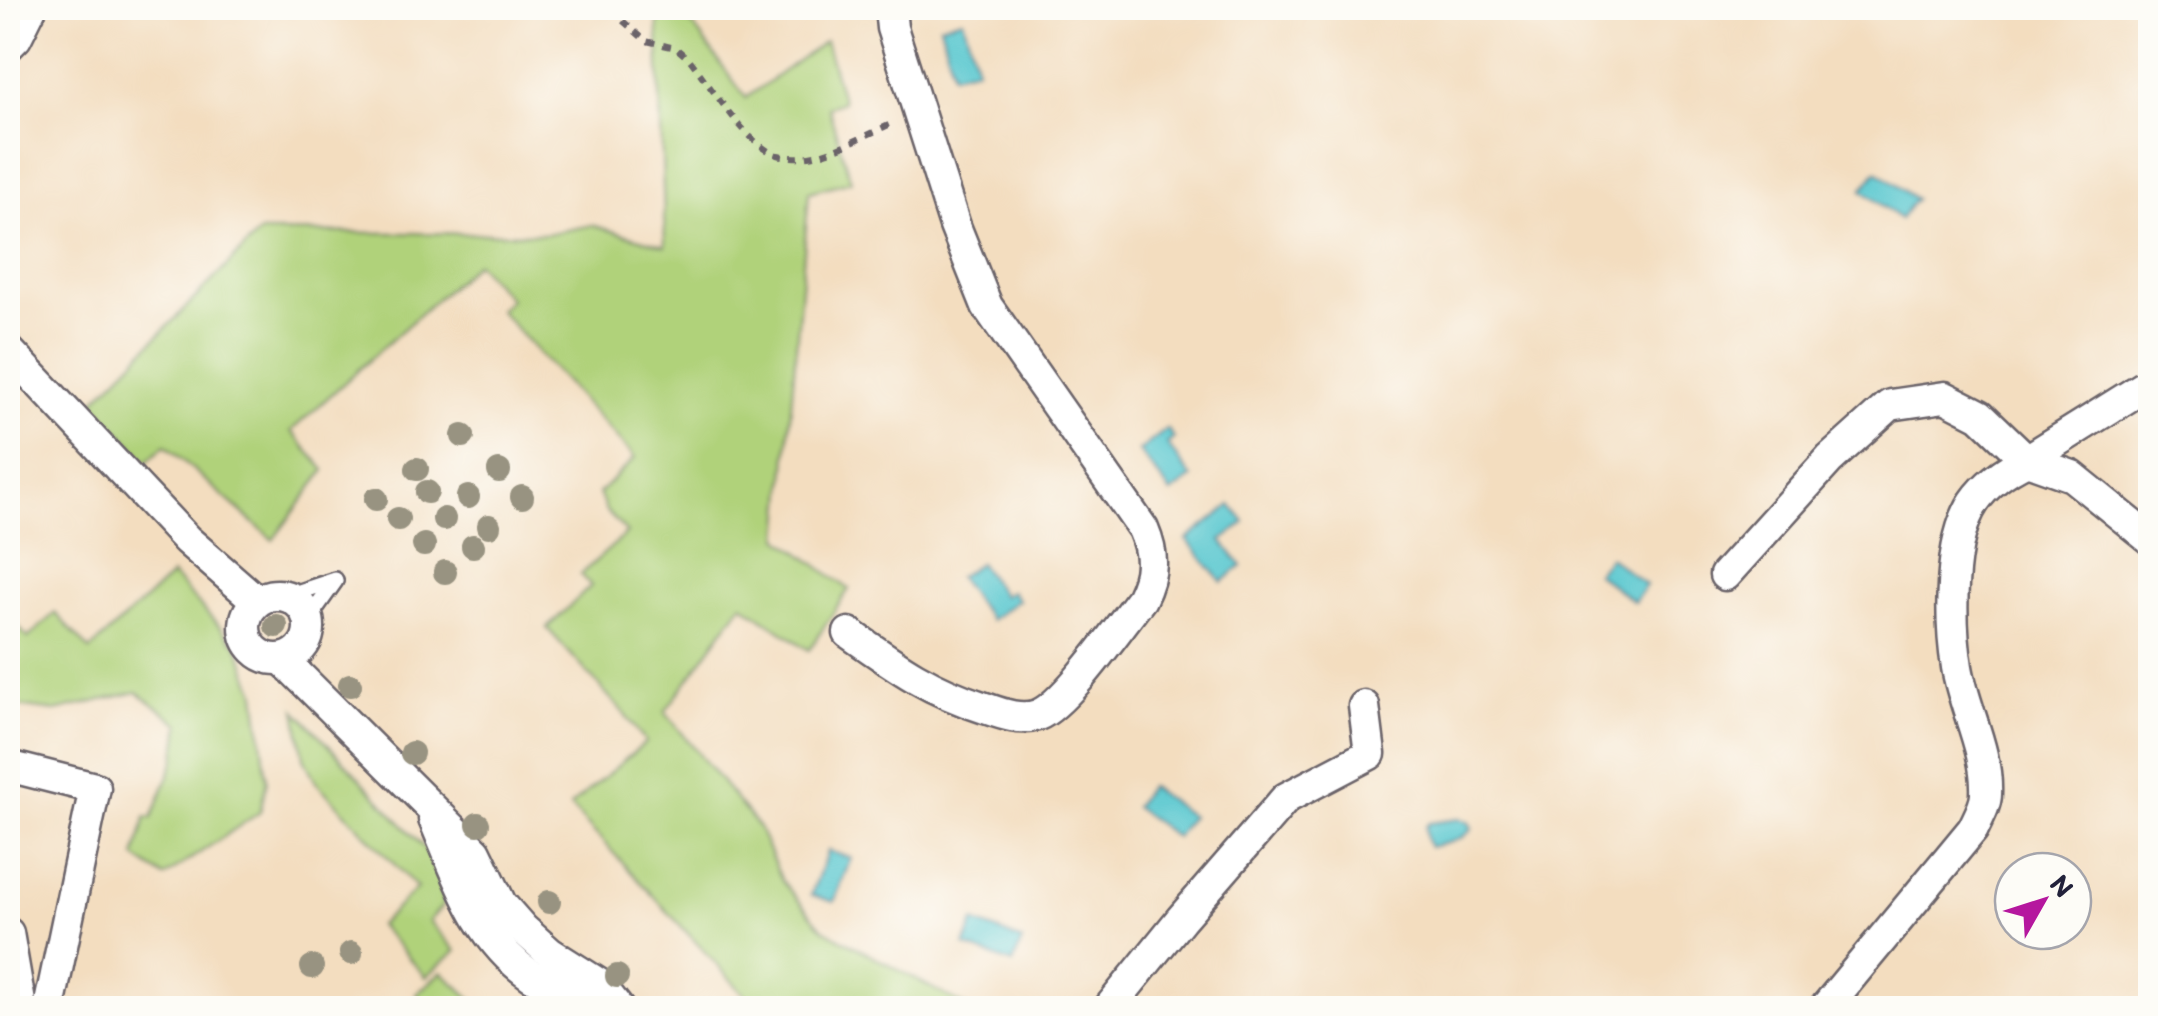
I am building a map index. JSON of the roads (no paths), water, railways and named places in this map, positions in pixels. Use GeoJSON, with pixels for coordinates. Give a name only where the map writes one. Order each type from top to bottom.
{"type":"FeatureCollection","features":[{"type":"Feature","properties":{"kind":"street"},"geometry":{"type":"LineString","coordinates":[[8,46],[31,8]]}},
{"type":"Feature","properties":{"kind":"street"},"geometry":{"type":"LineString","coordinates":[[850,633],[944,695],[1014,718],[1037,715],[1064,694],[1141,598],[1150,582],[1152,566],[1152,549],[1143,529],[987,306],[955,226],[892,28],[890,8]]}},
{"type":"Feature","properties":{"kind":"street"},"geometry":{"type":"LineString","coordinates":[[8,350],[187,540],[257,600]]}},
{"type":"Feature","properties":{"kind":"street"},"geometry":{"type":"LineString","coordinates":[[1824,1008],[1973,829],[1987,797],[1984,763],[1957,668],[1953,615],[1957,544],[1973,503],[2002,472],[2150,382]]}},
{"type":"Feature","properties":{"kind":"street"},"geometry":{"type":"LineString","coordinates":[[1725,574],[1830,459],[1890,404],[1945,397],[1980,415],[2027,460],[2072,476],[2150,539]]}},
{"type":"Feature","properties":{"kind":"street"},"geometry":{"type":"LineString","coordinates":[[187,540],[244,629],[252,649],[261,656],[298,641]]}},
{"type":"Feature","properties":{"kind":"street"},"geometry":{"type":"LineString","coordinates":[[244,629],[245,618],[257,600],[277,594],[297,601],[298,641],[342,716],[476,852],[501,904],[522,930],[598,984],[618,1008]]}},
{"type":"Feature","properties":{"kind":"street"},"geometry":{"type":"LineString","coordinates":[[1109,1008],[1286,798],[1370,754],[1364,706]]}},
{"type":"Feature","properties":{"kind":"street"},"geometry":{"type":"LineString","coordinates":[[8,766],[95,788],[48,1008]]}},
{"type":"Feature","properties":{"kind":"street"},"geometry":{"type":"LineString","coordinates":[[429,807],[478,920],[502,952],[534,978],[594,1008]]}},
{"type":"Feature","properties":{"kind":"street"},"geometry":{"type":"LineString","coordinates":[[8,932],[21,1008]]}},
{"type":"Feature","properties":{"kind":"lane"},"geometry":{"type":"LineString","coordinates":[[288,596],[336,580],[298,641]]}},
{"type":"Feature","properties":{"kind":"water"},"geometry":{"type":"Polygon","coordinates":[[[963,19],[977,68],[953,74],[940,25],[963,19]]]}},
{"type":"Feature","properties":{"kind":"water"},"geometry":{"type":"Polygon","coordinates":[[[1877,171],[1915,199],[1900,219],[1862,190],[1877,171]]]}},
{"type":"Feature","properties":{"kind":"water"},"geometry":{"type":"Polygon","coordinates":[[[1167,429],[1174,438],[1167,444],[1192,478],[1171,493],[1139,451],[1167,429]]]}},
{"type":"Feature","properties":{"kind":"water"},"geometry":{"type":"Polygon","coordinates":[[[1231,505],[1245,522],[1222,541],[1242,566],[1222,582],[1187,540],[1231,505]]]}},
{"type":"Feature","properties":{"kind":"water"},"geometry":{"type":"Polygon","coordinates":[[[1609,557],[1646,585],[1634,602],[1596,573],[1609,557]]]}},
{"type":"Feature","properties":{"kind":"water"},"geometry":{"type":"Polygon","coordinates":[[[979,563],[1003,596],[1011,591],[1018,600],[990,620],[958,577],[979,563]]]}},
{"type":"Feature","properties":{"kind":"water"},"geometry":{"type":"Polygon","coordinates":[[[1149,786],[1191,816],[1176,837],[1134,807],[1149,786]]]}},
{"type":"Feature","properties":{"kind":"water"},"geometry":{"type":"Polygon","coordinates":[[[1468,821],[1472,828],[1468,833],[1430,847],[1425,827],[1429,823],[1468,821]]]}},
{"type":"Feature","properties":{"kind":"water"},"geometry":{"type":"Polygon","coordinates":[[[828,851],[851,858],[834,902],[811,895],[828,851]]]}},
{"type":"Feature","properties":{"kind":"water"},"geometry":{"type":"Polygon","coordinates":[[[974,922],[1022,941],[1013,964],[965,946],[974,922]]]}}]}
